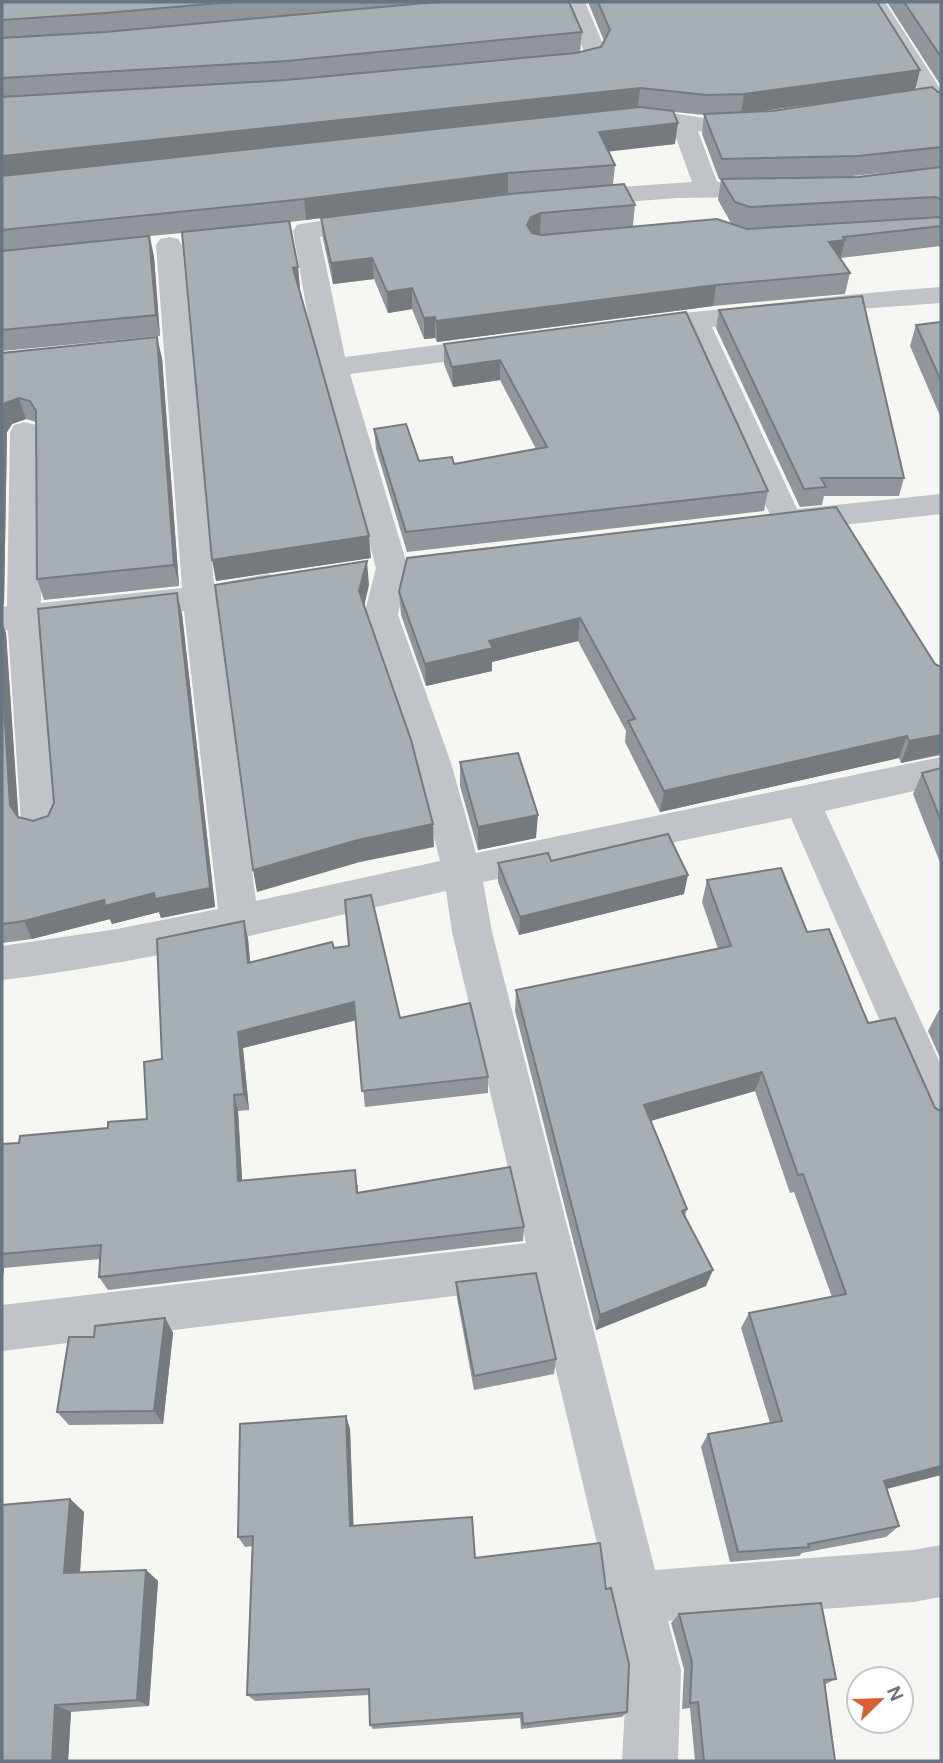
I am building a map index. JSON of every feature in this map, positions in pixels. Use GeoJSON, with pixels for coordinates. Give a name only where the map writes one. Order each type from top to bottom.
{"type":"FeatureCollection","features":[{"type":"Feature","properties":{"kind":"street"},"geometry":{"type":"LineString","coordinates":[[529,70],[575,64],[594,57],[574,2]]}},
{"type":"Feature","properties":{"kind":"street"},"geometry":{"type":"LineString","coordinates":[[873,2],[938,101]]}},
{"type":"Feature","properties":{"kind":"street"},"geometry":{"type":"LineString","coordinates":[[908,101],[938,101]]}},
{"type":"Feature","properties":{"kind":"street"},"geometry":{"type":"LineString","coordinates":[[597,122],[658,118],[711,126],[778,120]]}},
{"type":"Feature","properties":{"kind":"street"},"geometry":{"type":"LineString","coordinates":[[683,123],[707,190]]}},
{"type":"Feature","properties":{"kind":"street"},"geometry":{"type":"LineString","coordinates":[[547,201],[707,190],[800,188]]}},
{"type":"Feature","properties":{"kind":"street"},"geometry":{"type":"LineString","coordinates":[[400,218],[293,232],[394,568],[381,615],[433,763],[462,872],[472,932],[654,1670],[650,1761]]}},
{"type":"Feature","properties":{"kind":"street"},"geometry":{"type":"LineString","coordinates":[[170,245],[165,347],[239,922]]}},
{"type":"Feature","properties":{"kind":"street"},"geometry":{"type":"LineString","coordinates":[[614,331],[859,301],[941,295]]}},
{"type":"Feature","properties":{"kind":"street"},"geometry":{"type":"LineString","coordinates":[[695,320],[774,522],[847,528],[941,505]]}},
{"type":"Feature","properties":{"kind":"street"},"geometry":{"type":"LineString","coordinates":[[335,367],[521,343]]}},
{"type":"Feature","properties":{"kind":"street"},"geometry":{"type":"LineString","coordinates":[[25,432],[13,618],[40,823]]}},
{"type":"Feature","properties":{"kind":"street"},"geometry":{"type":"LineString","coordinates":[[13,618],[199,598],[300,581]]}},
{"type":"Feature","properties":{"kind":"street"},"geometry":{"type":"LineString","coordinates":[[2,963],[60,956],[239,922],[462,872],[803,803],[941,771]]}},
{"type":"Feature","properties":{"kind":"street"},"geometry":{"type":"LineString","coordinates":[[803,803],[941,1112]]}},
{"type":"Feature","properties":{"kind":"street"},"geometry":{"type":"LineString","coordinates":[[2,1328],[554,1262]]}},
{"type":"Feature","properties":{"kind":"street"},"geometry":{"type":"LineString","coordinates":[[637,1598],[913,1576],[941,1571]]}},
{"type":"Feature","properties":{"kind":"building"},"geometry":{"type":"Polygon","coordinates":[[[2,2],[232,2],[2,20],[2,2]]]}},
{"type":"Feature","properties":{"kind":"building"},"geometry":{"type":"Polygon","coordinates":[[[437,2],[569,2],[582,32],[286,61],[2,78],[2,38],[105,32],[437,2]]]}},
{"type":"Feature","properties":{"kind":"building"},"geometry":{"type":"Polygon","coordinates":[[[598,2],[877,2],[920,70],[744,94],[707,95],[640,88],[2,156],[2,97],[286,80],[576,53],[601,47],[610,30],[598,2]]]}},
{"type":"Feature","properties":{"kind":"building"},"geometry":{"type":"Polygon","coordinates":[[[904,2],[941,2],[941,57],[904,2]]]}},
{"type":"Feature","properties":{"kind":"building"},"geometry":{"type":"Polygon","coordinates":[[[932,87],[941,93],[941,147],[858,156],[722,159],[704,114],[772,111],[932,87]]]}},
{"type":"Feature","properties":{"kind":"building"},"geometry":{"type":"Polygon","coordinates":[[[640,107],[673,111],[678,123],[599,132],[615,165],[508,173],[304,199],[2,230],[2,176],[640,107]]]}},
{"type":"Feature","properties":{"kind":"building"},"geometry":{"type":"Polygon","coordinates":[[[941,167],[941,199],[935,197],[750,207],[735,202],[721,179],[858,177],[941,167]]]}},
{"type":"Feature","properties":{"kind":"building"},"geometry":{"type":"Polygon","coordinates":[[[624,184],[635,205],[541,213],[531,217],[527,225],[532,233],[542,235],[717,219],[747,229],[941,217],[941,226],[843,237],[845,240],[829,242],[850,273],[716,285],[436,321],[435,317],[424,318],[412,288],[387,292],[372,258],[331,263],[321,218],[509,194],[624,184]]]}},
{"type":"Feature","properties":{"kind":"building"},"geometry":{"type":"Polygon","coordinates":[[[289,221],[298,267],[293,268],[369,536],[212,560],[182,232],[289,221]]]}},
{"type":"Feature","properties":{"kind":"building"},"geometry":{"type":"Polygon","coordinates":[[[149,236],[156,315],[2,330],[2,251],[149,236]]]}},
{"type":"Feature","properties":{"kind":"building"},"geometry":{"type":"Polygon","coordinates":[[[862,296],[904,478],[821,478],[826,487],[804,489],[719,310],[862,296]]]}},
{"type":"Feature","properties":{"kind":"building"},"geometry":{"type":"Polygon","coordinates":[[[686,312],[768,491],[406,532],[374,429],[406,424],[419,461],[452,457],[454,464],[547,447],[500,360],[452,367],[444,344],[686,312]]]}},
{"type":"Feature","properties":{"kind":"building"},"geometry":{"type":"Polygon","coordinates":[[[941,322],[941,381],[916,325],[941,322]]]}},
{"type":"Feature","properties":{"kind":"building"},"geometry":{"type":"Polygon","coordinates":[[[157,337],[174,565],[37,579],[36,411],[30,401],[19,398],[5,403],[2,409],[2,353],[157,337]]]}},
{"type":"Feature","properties":{"kind":"building"},"geometry":{"type":"Polygon","coordinates":[[[836,507],[935,664],[941,667],[941,735],[909,741],[907,736],[664,791],[628,721],[635,719],[580,618],[489,641],[493,648],[425,664],[399,592],[407,558],[836,507]]]}},
{"type":"Feature","properties":{"kind":"building"},"geometry":{"type":"Polygon","coordinates":[[[367,561],[359,591],[411,740],[433,824],[358,840],[253,870],[215,585],[367,561]]]}},
{"type":"Feature","properties":{"kind":"building"},"geometry":{"type":"Polygon","coordinates":[[[177,593],[210,888],[155,899],[154,893],[105,906],[104,900],[24,921],[2,924],[2,672],[10,805],[18,817],[33,821],[48,816],[54,803],[38,609],[177,593]]]}},
{"type":"Feature","properties":{"kind":"building"},"geometry":{"type":"Polygon","coordinates":[[[518,753],[538,815],[478,827],[460,762],[518,753]]]}},
{"type":"Feature","properties":{"kind":"building"},"geometry":{"type":"Polygon","coordinates":[[[941,768],[941,821],[922,773],[941,768]]]}},
{"type":"Feature","properties":{"kind":"building"},"geometry":{"type":"Polygon","coordinates":[[[668,834],[688,875],[520,917],[498,863],[548,853],[551,861],[668,834]]]}},
{"type":"Feature","properties":{"kind":"building"},"geometry":{"type":"Polygon","coordinates":[[[781,868],[807,932],[829,929],[868,1023],[895,1018],[935,1108],[941,1111],[941,1466],[884,1481],[899,1526],[808,1544],[809,1547],[738,1552],[708,1434],[782,1421],[749,1313],[846,1294],[803,1174],[798,1175],[762,1072],[644,1105],[687,1209],[682,1211],[713,1270],[600,1315],[516,990],[731,946],[707,880],[781,868]]]}},
{"type":"Feature","properties":{"kind":"building"},"geometry":{"type":"Polygon","coordinates":[[[371,895],[400,1018],[470,1003],[488,1077],[362,1091],[354,1002],[238,1032],[244,1094],[234,1095],[238,1181],[355,1170],[357,1193],[510,1167],[524,1227],[99,1277],[101,1245],[2,1254],[2,1144],[19,1143],[20,1136],[108,1128],[108,1122],[147,1119],[144,1062],[162,1059],[157,939],[244,921],[248,963],[332,942],[334,948],[349,946],[345,900],[371,895]]]}},
{"type":"Feature","properties":{"kind":"building"},"geometry":{"type":"Polygon","coordinates":[[[536,1273],[556,1359],[474,1376],[456,1282],[536,1273]]]}},
{"type":"Feature","properties":{"kind":"building"},"geometry":{"type":"Polygon","coordinates":[[[165,1318],[154,1411],[57,1412],[69,1337],[94,1337],[95,1326],[165,1318]]]}},
{"type":"Feature","properties":{"kind":"building"},"geometry":{"type":"Polygon","coordinates":[[[346,1416],[350,1526],[472,1517],[475,1558],[600,1543],[606,1589],[611,1588],[629,1664],[627,1712],[523,1724],[522,1713],[370,1725],[369,1689],[247,1695],[253,1536],[238,1537],[240,1424],[346,1416]]]}},
{"type":"Feature","properties":{"kind":"building"},"geometry":{"type":"Polygon","coordinates":[[[70,1499],[64,1573],[146,1570],[137,1700],[55,1705],[52,1761],[2,1761],[2,1505],[70,1499]]]}},
{"type":"Feature","properties":{"kind":"building"},"geometry":{"type":"Polygon","coordinates":[[[821,1603],[836,1679],[824,1680],[835,1761],[704,1761],[698,1702],[690,1703],[692,1662],[679,1614],[821,1603]]]}}]}
